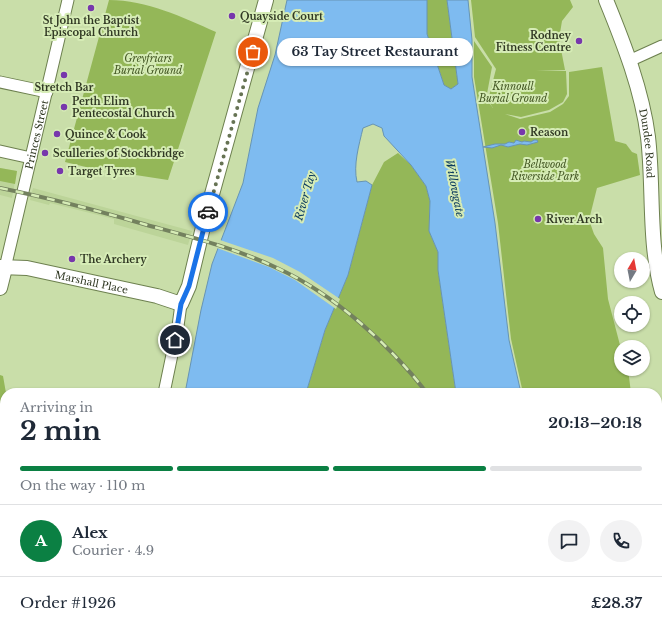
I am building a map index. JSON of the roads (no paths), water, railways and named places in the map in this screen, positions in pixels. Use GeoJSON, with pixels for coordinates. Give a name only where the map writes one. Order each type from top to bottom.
{"type":"FeatureCollection","features":[{"type":"Feature","properties":{"kind":"main road","name":"Dundee Road"},"geometry":{"type":"LineString","coordinates":[[606,0],[629,61],[642,104],[648,136],[657,209],[657,274],[662,292]]}},
{"type":"Feature","properties":{"kind":"main road"},"geometry":{"type":"LineString","coordinates":[[181,304],[189,286],[204,223],[263,1]]}},
{"type":"Feature","properties":{"kind":"main road"},"geometry":{"type":"LineString","coordinates":[[0,288],[3,268]]}},
{"type":"Feature","properties":{"kind":"main road","name":"Marshall Place"},"geometry":{"type":"LineString","coordinates":[[3,268],[27,268],[157,296],[181,304]]}},
{"type":"Feature","properties":{"kind":"street","name":"Princes Street"},"geometry":{"type":"LineString","coordinates":[[3,268],[48,92],[68,0]]}},
{"type":"Feature","properties":{"kind":"street"},"geometry":{"type":"LineString","coordinates":[[629,61],[662,46]]}},
{"type":"Feature","properties":{"kind":"street"},"geometry":{"type":"LineString","coordinates":[[0,82],[48,92]]}},
{"type":"Feature","properties":{"kind":"street"},"geometry":{"type":"LineString","coordinates":[[0,151],[31,158]]}},
{"type":"Feature","properties":{"kind":"street"},"geometry":{"type":"LineString","coordinates":[[165,388],[181,304]]}},
{"type":"Feature","properties":{"kind":"water"},"geometry":{"type":"Polygon","coordinates":[[[287,0],[427,0],[427,34],[444,85],[451,89],[458,84],[447,0],[468,0],[472,40],[472,77],[495,223],[509,340],[520,388],[455,388],[438,270],[438,252],[429,231],[430,201],[426,186],[411,165],[384,136],[382,128],[373,124],[363,128],[357,155],[356,169],[357,182],[366,181],[372,185],[348,275],[325,330],[308,388],[186,388],[201,310],[212,264],[243,183],[258,108],[275,55],[287,0]]]}},
{"type":"Feature","properties":{"kind":"water"},"geometry":{"type":"Polygon","coordinates":[[[516,140],[531,142],[537,140],[538,142],[508,147],[501,145],[492,148],[483,147],[495,144],[505,144],[509,142],[514,143],[516,140]]]}},
{"type":"Feature","properties":{"kind":"railway"},"geometry":{"type":"LineString","coordinates":[[0,188],[74,205],[196,239],[229,249],[277,268],[319,292],[359,322],[396,356],[423,388]]}},
{"type":"Feature","properties":{"kind":"place","name":"St John the Baptist Episcopal Church"},"geometry":{"type":"Point","coordinates":[91,8]}},
{"type":"Feature","properties":{"kind":"place","name":"Quayside Court"},"geometry":{"type":"Point","coordinates":[232,16]}},
{"type":"Feature","properties":{"kind":"place","name":"Rodney Fitness Centre"},"geometry":{"type":"Point","coordinates":[579,41]}},
{"type":"Feature","properties":{"kind":"place","name":"63 Tay Street Restaurant"},"geometry":{"type":"Point","coordinates":[253,52]}},
{"type":"Feature","properties":{"kind":"place","name":"Stretch Bar"},"geometry":{"type":"Point","coordinates":[64,75]}},
{"type":"Feature","properties":{"kind":"place","name":"Perth Elim Pentecostal Church"},"geometry":{"type":"Point","coordinates":[64,107]}},
{"type":"Feature","properties":{"kind":"place","name":"Reason"},"geometry":{"type":"Point","coordinates":[522,132]}},
{"type":"Feature","properties":{"kind":"place","name":"Quince & Cook"},"geometry":{"type":"Point","coordinates":[57,134]}},
{"type":"Feature","properties":{"kind":"place","name":"Sculleries of Stockbridge"},"geometry":{"type":"Point","coordinates":[45,153]}},
{"type":"Feature","properties":{"kind":"place","name":"Target Tyres"},"geometry":{"type":"Point","coordinates":[60,171]}},
{"type":"Feature","properties":{"kind":"place","name":"River Arch"},"geometry":{"type":"Point","coordinates":[538,219]}},
{"type":"Feature","properties":{"kind":"place","name":"The Archery"},"geometry":{"type":"Point","coordinates":[72,259]}},
{"type":"Feature","properties":{"kind":"park label","name":"Greyfriars Burial Ground"},"geometry":{"type":"Point","coordinates":[148,64]}},
{"type":"Feature","properties":{"kind":"park label","name":"Kinnoull Burial Ground"},"geometry":{"type":"Point","coordinates":[513,92]}},
{"type":"Feature","properties":{"kind":"park label","name":"Bellwood Riverside Park"},"geometry":{"type":"Point","coordinates":[545,170]}},
{"type":"Feature","properties":{"kind":"water label","name":"Willowgate"},"geometry":{"type":"Point","coordinates":[455,188]}},
{"type":"Feature","properties":{"kind":"water label","name":"River Tay"},"geometry":{"type":"Point","coordinates":[305,196]}}]}
